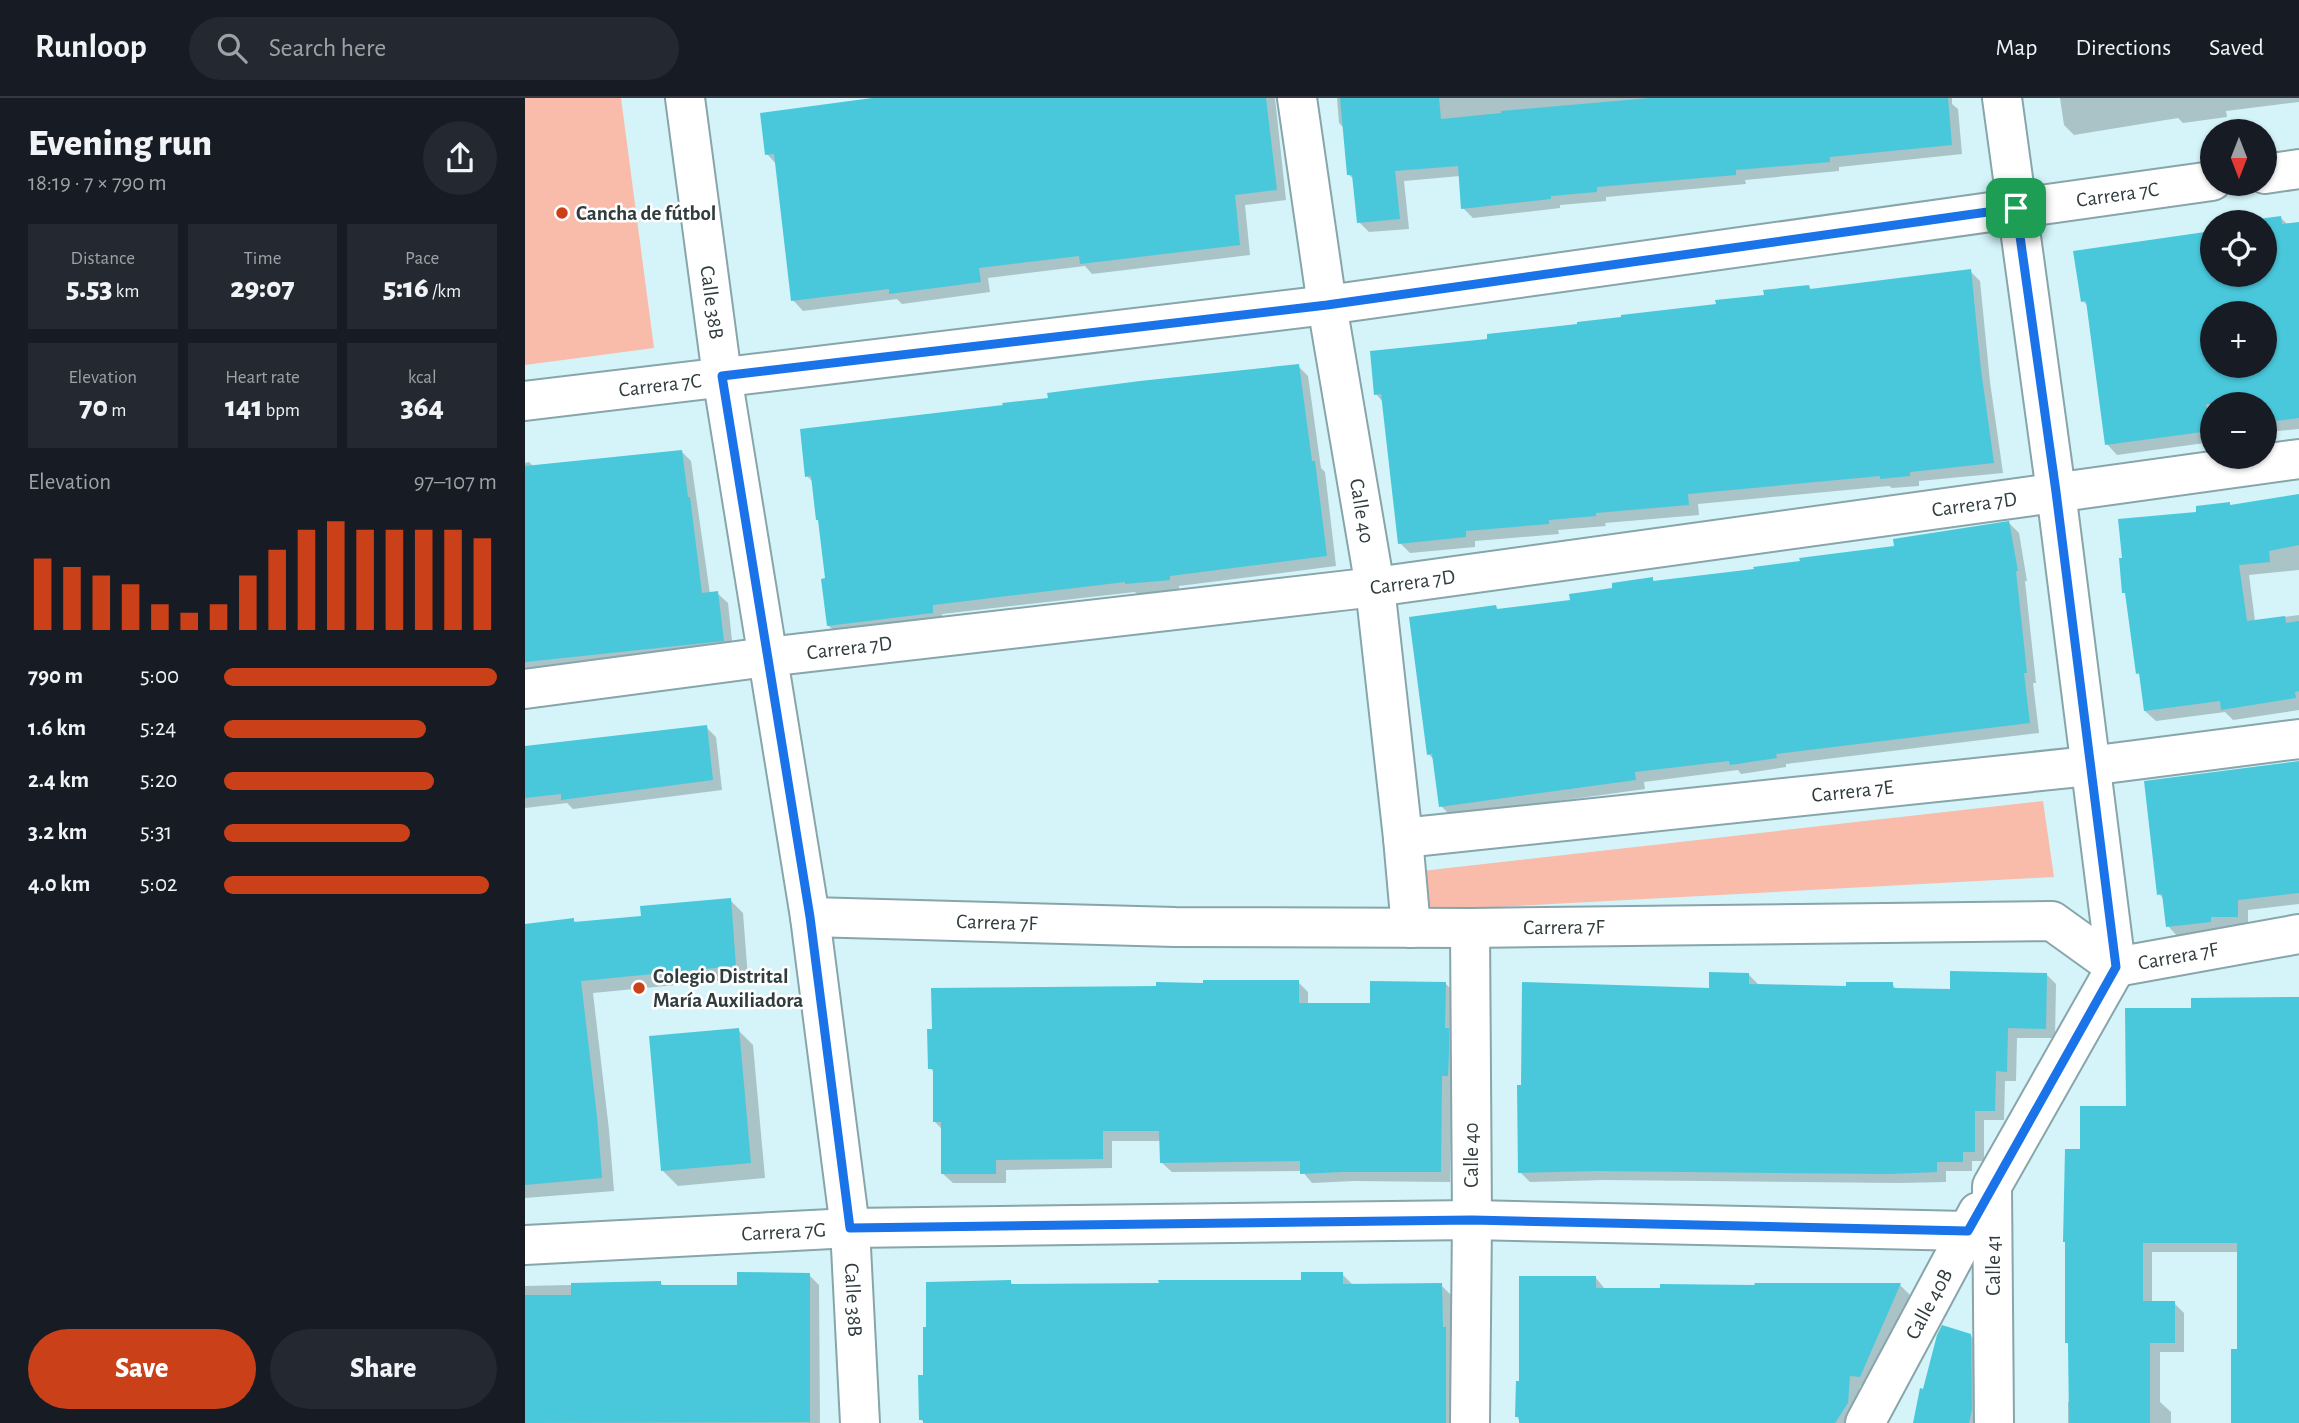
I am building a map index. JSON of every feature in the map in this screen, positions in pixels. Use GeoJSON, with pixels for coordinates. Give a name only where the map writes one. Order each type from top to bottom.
{"type":"FeatureCollection","features":[{"type":"Feature","properties":{"kind":"street","name":"Calle 38B"},"geometry":{"type":"LineString","coordinates":[[685,98],[722,376],[810,917],[850,1228],[860,1423]]}},
{"type":"Feature","properties":{"kind":"street","name":"Calle 40"},"geometry":{"type":"LineString","coordinates":[[1297,98],[1327,305],[1375,587],[1411,928]]}},
{"type":"Feature","properties":{"kind":"street"},"geometry":{"type":"LineString","coordinates":[[1992,1186],[2116,967],[2056,492],[2002,98]]}},
{"type":"Feature","properties":{"kind":"street"},"geometry":{"type":"LineString","coordinates":[[2277,172],[2299,169]]}},
{"type":"Feature","properties":{"kind":"street","name":"Carrera 7C"},"geometry":{"type":"LineString","coordinates":[[525,401],[1327,305],[2200,183]]}},
{"type":"Feature","properties":{"kind":"street","name":"Carrera 7D"},"geometry":{"type":"LineString","coordinates":[[525,689],[767,657],[1375,587],[2299,459]]}},
{"type":"Feature","properties":{"kind":"street","name":"Carrera 7E"},"geometry":{"type":"LineString","coordinates":[[1403,838],[2089,766],[2299,739]]}},
{"type":"Feature","properties":{"kind":"street","name":"Carrera 7F"},"geometry":{"type":"LineString","coordinates":[[810,917],[1175,927],[1411,928],[2052,921],[2116,967],[2299,934]]}},
{"type":"Feature","properties":{"kind":"street","name":"Calle 40"},"geometry":{"type":"LineString","coordinates":[[1469,1423],[1472,1220],[1470,928]]}},
{"type":"Feature","properties":{"kind":"street","name":"Calle 40B"},"geometry":{"type":"LineString","coordinates":[[1865,1423],[1992,1186]]}},
{"type":"Feature","properties":{"kind":"street","name":"Calle 41"},"geometry":{"type":"LineString","coordinates":[[1992,1186],[1994,1423]]}},
{"type":"Feature","properties":{"kind":"street","name":"Carrera 7G"},"geometry":{"type":"LineString","coordinates":[[525,1245],[850,1228],[1472,1220],[1968,1231]]}},
{"type":"Feature","properties":{"kind":"shaded area","name":"Cancha de fútbol"},"geometry":{"type":"Polygon","coordinates":[[[525,98],[621,98],[654,348],[525,365],[525,98]]]}},
{"type":"Feature","properties":{"kind":"shaded area"},"geometry":{"type":"Polygon","coordinates":[[[2043,801],[2054,877],[1423,911],[1422,871],[2043,801]]]}},
{"type":"Feature","properties":{"kind":"building"},"geometry":{"type":"Polygon","coordinates":[[[872,98],[1266,98],[1277,190],[1235,195],[1240,245],[1080,264],[1079,256],[979,268],[981,282],[889,294],[889,289],[791,301],[774,154],[765,155],[760,113],[872,98]]]}},
{"type":"Feature","properties":{"kind":"building"},"geometry":{"type":"Polygon","coordinates":[[[1340,98],[1439,98],[1441,119],[1650,98],[1948,98],[1952,145],[1830,157],[1830,162],[1736,170],[1736,175],[1597,187],[1597,192],[1461,209],[1458,166],[1395,171],[1400,219],[1357,223],[1352,175],[1347,175],[1340,98]]]}},
{"type":"Feature","properties":{"kind":"building"},"geometry":{"type":"Polygon","coordinates":[[[2281,216],[2282,224],[2299,222],[2299,418],[2277,421],[2277,392],[2200,392],[2200,432],[2105,445],[2086,301],[2081,302],[2073,251],[2200,233],[2200,287],[2277,287],[2277,217],[2281,216]]]}},
{"type":"Feature","properties":{"kind":"building"},"geometry":{"type":"Polygon","coordinates":[[[1971,269],[1994,463],[1910,472],[1910,476],[1880,479],[1880,476],[1688,494],[1689,505],[1596,513],[1596,516],[1549,520],[1549,524],[1466,531],[1466,537],[1398,544],[1381,394],[1374,395],[1370,351],[1487,339],[1487,334],[1716,304],[1715,300],[1764,295],[1763,290],[1809,285],[1810,289],[1971,269]]]}},
{"type":"Feature","properties":{"kind":"building"},"geometry":{"type":"Polygon","coordinates":[[[1299,364],[1327,556],[1170,576],[1170,580],[1125,582],[933,605],[933,613],[827,626],[818,520],[811,476],[805,477],[800,429],[1003,405],[1002,403],[1048,398],[1047,393],[1299,364]]]}},
{"type":"Feature","properties":{"kind":"building"},"geometry":{"type":"Polygon","coordinates":[[[682,450],[702,593],[718,591],[724,641],[525,662],[525,466],[682,450]]]}},
{"type":"Feature","properties":{"kind":"building"},"geometry":{"type":"Polygon","coordinates":[[[2299,494],[2299,545],[2269,551],[2270,562],[2239,565],[2247,621],[2285,616],[2286,623],[2299,621],[2299,691],[2295,692],[2296,698],[2221,710],[2220,701],[2144,711],[2125,593],[2122,593],[2118,519],[2196,512],[2196,506],[2230,502],[2230,505],[2299,494]]]}},
{"type":"Feature","properties":{"kind":"building"},"geometry":{"type":"Polygon","coordinates":[[[2009,521],[2018,571],[2030,723],[1776,754],[1777,758],[1730,765],[1729,761],[1635,772],[1636,780],[1439,807],[1432,754],[1427,755],[1409,617],[1496,605],[1497,609],[1570,600],[1569,594],[1612,588],[1612,583],[1754,569],[1753,567],[1800,561],[1799,558],[1894,546],[1893,539],[2009,521]]]}},
{"type":"Feature","properties":{"kind":"building"},"geometry":{"type":"Polygon","coordinates":[[[707,725],[713,780],[561,800],[561,794],[525,798],[525,746],[707,725]]]}},
{"type":"Feature","properties":{"kind":"building"},"geometry":{"type":"Polygon","coordinates":[[[2299,761],[2299,893],[2238,900],[2238,917],[2211,917],[2211,922],[2166,927],[2162,894],[2157,895],[2144,781],[2299,761]]]}},
{"type":"Feature","properties":{"kind":"building"},"geometry":{"type":"Polygon","coordinates":[[[731,898],[736,966],[581,981],[602,1178],[525,1185],[525,924],[574,918],[574,922],[641,916],[640,906],[731,898]]]}},
{"type":"Feature","properties":{"kind":"building"},"geometry":{"type":"Polygon","coordinates":[[[1950,971],[2047,973],[2046,1029],[2008,1028],[2007,1072],[1996,1071],[1995,1111],[1975,1111],[1975,1152],[1963,1152],[1963,1162],[1937,1162],[1937,1172],[1888,1174],[1594,1171],[1518,1173],[1517,1085],[1521,1085],[1522,982],[1709,988],[1709,972],[1749,973],[1749,984],[1846,986],[1846,982],[1893,982],[1893,988],[1950,989],[1950,971]]]}},
{"type":"Feature","properties":{"kind":"building"},"geometry":{"type":"Polygon","coordinates":[[[1203,980],[1299,980],[1299,1003],[1370,1003],[1370,981],[1446,982],[1445,1028],[1449,1028],[1449,1052],[1448,1076],[1442,1076],[1441,1172],[1300,1174],[1300,1161],[1160,1163],[1159,1131],[1103,1131],[1103,1159],[996,1160],[996,1174],[941,1174],[941,1122],[933,1122],[933,1069],[928,1069],[927,1029],[932,1029],[931,988],[1156,986],[1156,982],[1203,983],[1203,980]]]}},
{"type":"Feature","properties":{"kind":"building"},"geometry":{"type":"Polygon","coordinates":[[[2299,997],[2299,1423],[2231,1423],[2231,1349],[2237,1349],[2237,1243],[2143,1243],[2143,1301],[2175,1301],[2175,1343],[2150,1343],[2150,1423],[2069,1423],[2063,1242],[2065,1149],[2080,1149],[2080,1106],[2126,1106],[2125,1008],[2191,1008],[2191,998],[2299,997]]]}},
{"type":"Feature","properties":{"kind":"building"},"geometry":{"type":"Polygon","coordinates":[[[739,1028],[751,1163],[661,1171],[649,1036],[739,1028]]]}},
{"type":"Feature","properties":{"kind":"building"},"geometry":{"type":"Polygon","coordinates":[[[737,1272],[810,1273],[810,1422],[525,1423],[525,1295],[571,1295],[571,1283],[661,1281],[661,1285],[737,1285],[737,1272]]]}},
{"type":"Feature","properties":{"kind":"building"},"geometry":{"type":"Polygon","coordinates":[[[1301,1272],[1343,1272],[1343,1284],[1442,1283],[1443,1327],[1446,1327],[1446,1423],[923,1423],[923,1420],[919,1420],[918,1375],[923,1375],[926,1282],[1011,1280],[1011,1284],[1301,1280],[1301,1272]]]}},
{"type":"Feature","properties":{"kind":"building"},"geometry":{"type":"Polygon","coordinates":[[[1519,1276],[1596,1276],[1596,1288],[1660,1288],[1660,1284],[1901,1283],[1860,1377],[1850,1376],[1848,1403],[1835,1423],[1519,1423],[1519,1417],[1515,1417],[1516,1381],[1519,1381],[1519,1276]]]}},
{"type":"Feature","properties":{"kind":"building"},"geometry":{"type":"Polygon","coordinates":[[[1942,1325],[1971,1334],[1972,1409],[1969,1423],[1913,1423],[1920,1388],[1923,1389],[1942,1325]]]}},
{"type":"Feature","properties":{"kind":"place","name":"Cancha de fútbol"},"geometry":{"type":"Point","coordinates":[562,213]}},
{"type":"Feature","properties":{"kind":"place","name":"Colegio Distrital María Auxiliadora"},"geometry":{"type":"Point","coordinates":[639,988]}},
{"type":"Feature","properties":{"kind":"route"},"geometry":{"type":"LineString","coordinates":[[2016,208],[2056,492],[2116,967],[1968,1231],[1472,1220],[850,1228],[810,917],[722,376],[1327,305],[2016,208]]}}]}
